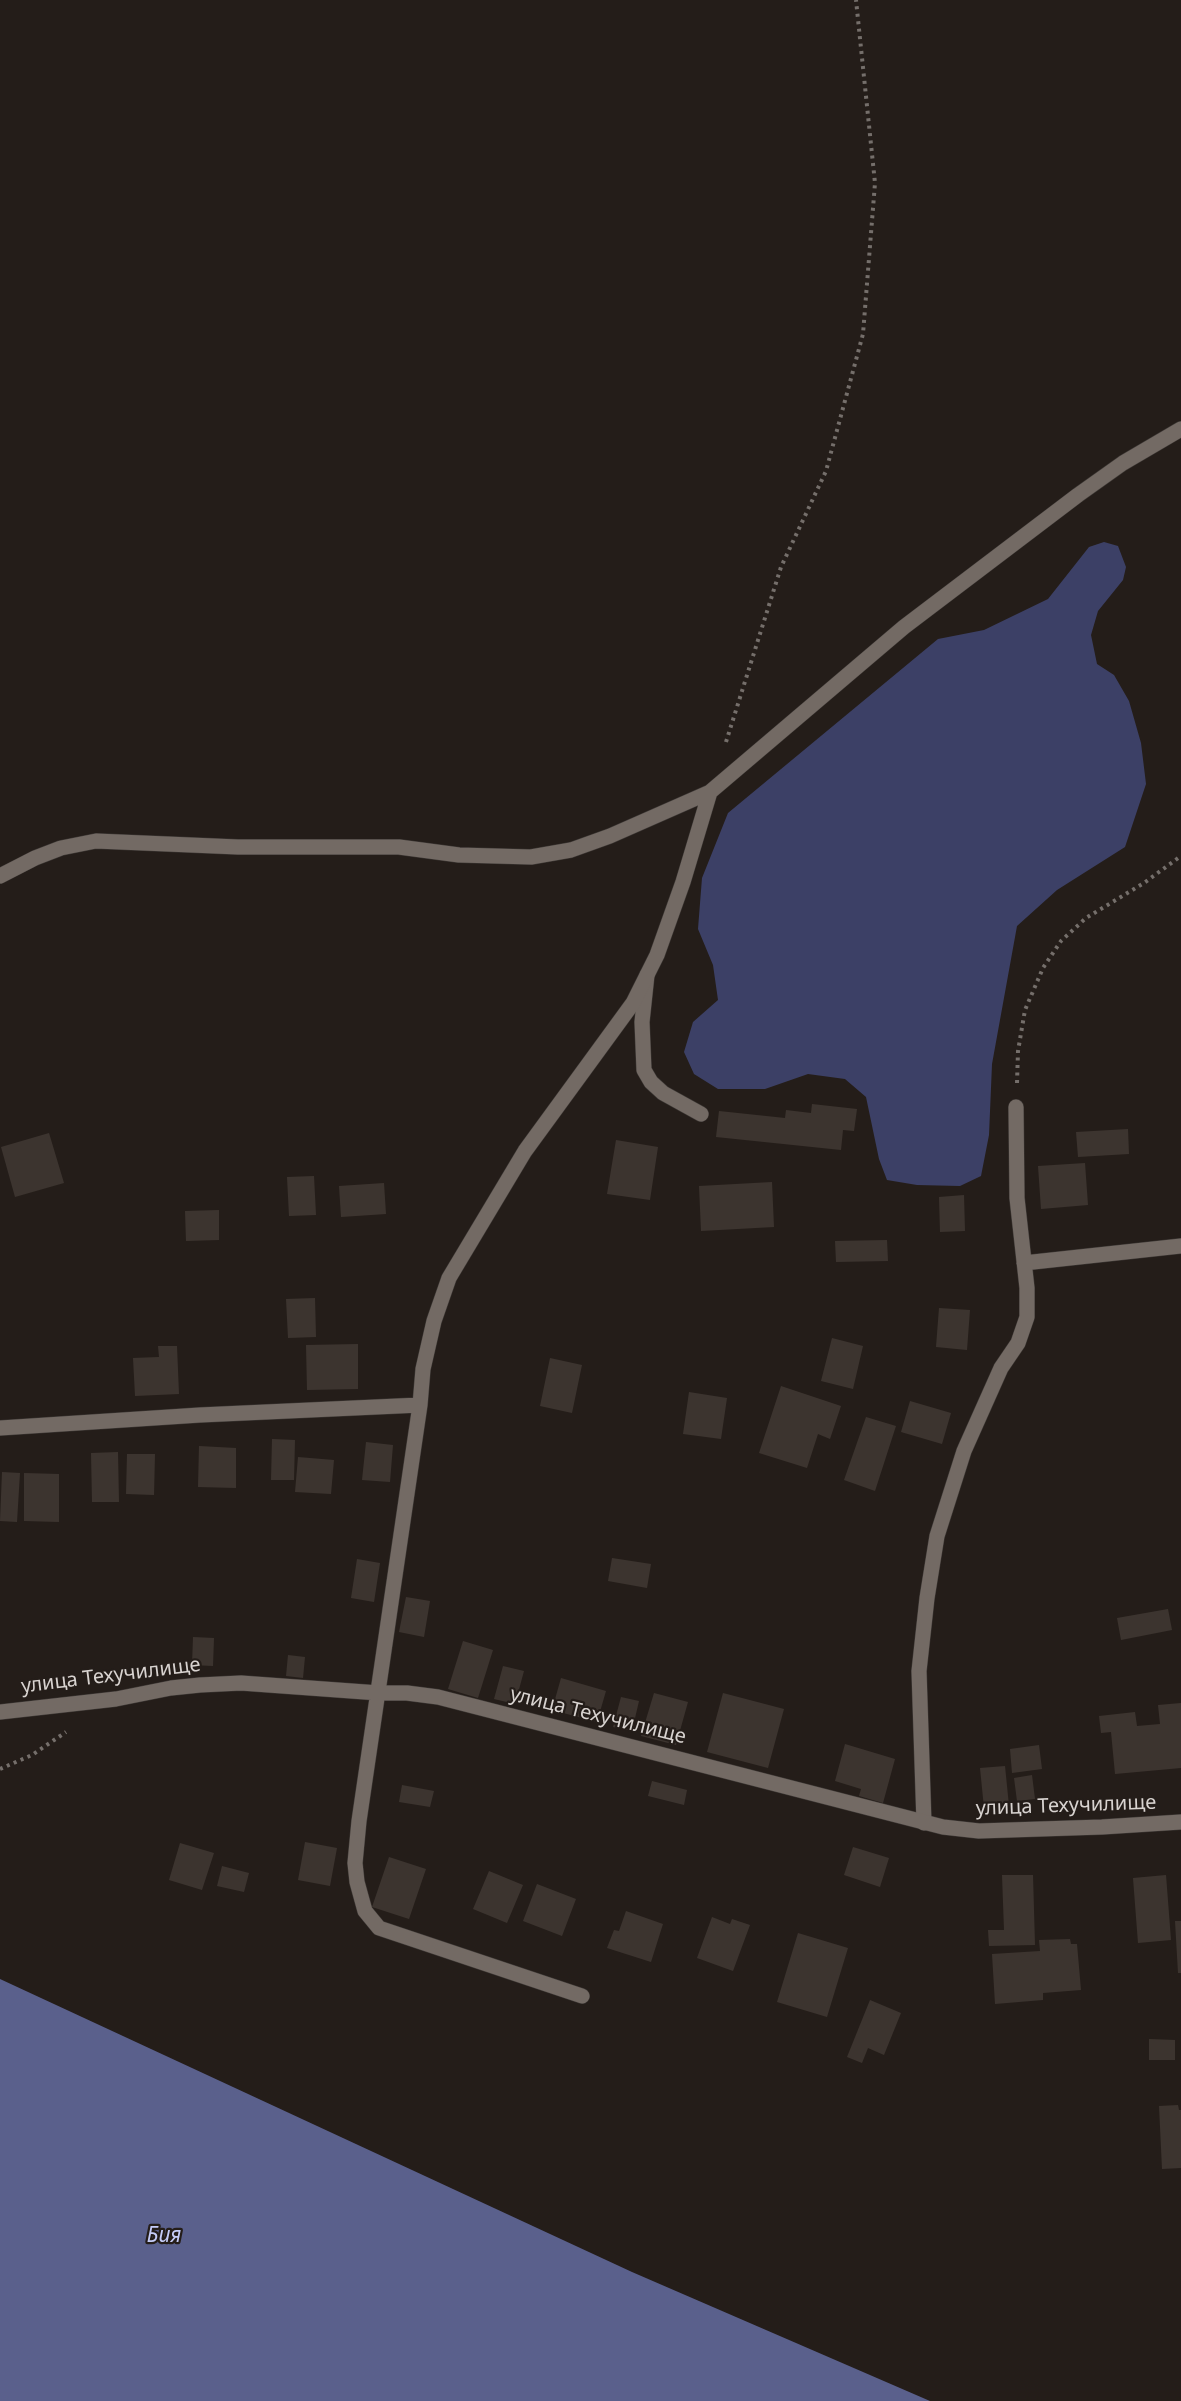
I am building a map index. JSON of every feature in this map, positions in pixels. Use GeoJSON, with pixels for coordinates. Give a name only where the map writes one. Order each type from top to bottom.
{"type":"FeatureCollection","features":[{"type":"Feature","properties":{"kind":"street"},"geometry":{"type":"LineString","coordinates":[[0,876],[52,851],[96,841],[238,847],[399,847],[459,855],[531,857],[571,850],[610,836],[710,792],[904,627],[1078,495],[1123,463],[1181,429]]}},
{"type":"Feature","properties":{"kind":"street"},"geometry":{"type":"LineString","coordinates":[[582,1996],[379,1928],[364,1911],[357,1882],[355,1863],[359,1821],[420,1404],[423,1369],[434,1321],[449,1278],[525,1150],[633,1003],[657,956],[683,882],[710,792]]}},
{"type":"Feature","properties":{"kind":"street"},"geometry":{"type":"LineString","coordinates":[[647,975],[642,1022],[644,1070],[651,1082],[663,1093],[701,1114]]}},
{"type":"Feature","properties":{"kind":"street"},"geometry":{"type":"LineString","coordinates":[[924,1823],[919,1671],[937,1536],[964,1451],[1001,1368],[1018,1343],[1027,1317],[1027,1288],[1017,1198],[1016,1107]]}},
{"type":"Feature","properties":{"kind":"street"},"geometry":{"type":"LineString","coordinates":[[1024,1263],[1181,1246]]}},
{"type":"Feature","properties":{"kind":"street"},"geometry":{"type":"LineString","coordinates":[[0,1428],[420,1404]]}},
{"type":"Feature","properties":{"kind":"street","name":"улица Техучилище"},"geometry":{"type":"LineString","coordinates":[[0,1712],[116,1699],[171,1688],[241,1683],[407,1693],[438,1697],[943,1827],[979,1831],[1181,1822]]}},
{"type":"Feature","properties":{"kind":"path"},"geometry":{"type":"LineString","coordinates":[[724,747],[782,567],[826,471],[862,334],[876,183],[856,0]]}},
{"type":"Feature","properties":{"kind":"path"},"geometry":{"type":"LineString","coordinates":[[1016,1107],[1018,1052],[1025,1010],[1049,959],[1061,942],[1086,918],[1144,883],[1181,856]]}},
{"type":"Feature","properties":{"kind":"path"},"geometry":{"type":"LineString","coordinates":[[0,1769],[32,1755],[69,1730]]}},
{"type":"Feature","properties":{"kind":"shaded area"},"geometry":{"type":"Polygon","coordinates":[[[1104,542],[1118,546],[1126,567],[1123,580],[1098,611],[1091,635],[1097,664],[1114,675],[1129,701],[1141,743],[1146,784],[1125,847],[1057,890],[1017,926],[992,1064],[989,1135],[981,1176],[960,1186],[917,1185],[887,1180],[879,1159],[866,1097],[845,1079],[808,1074],[765,1089],[718,1089],[694,1074],[684,1052],[693,1022],[718,1000],[713,965],[698,929],[702,878],[728,813],[938,639],[984,630],[1048,599],[1089,547],[1104,542]]]}},
{"type":"Feature","properties":{"kind":"water","name":"Бия"},"geometry":{"type":"Polygon","coordinates":[[[0,1979],[632,2272],[930,2401],[0,2401],[0,1979]]]}},
{"type":"Feature","properties":{"kind":"building"},"geometry":{"type":"Polygon","coordinates":[[[812,1104],[857,1109],[854,1131],[843,1130],[841,1150],[716,1137],[719,1111],[785,1118],[786,1110],[811,1113],[812,1104]]]}},
{"type":"Feature","properties":{"kind":"building"},"geometry":{"type":"Polygon","coordinates":[[[1128,1129],[1129,1154],[1078,1157],[1076,1132],[1128,1129]]]}},
{"type":"Feature","properties":{"kind":"building"},"geometry":{"type":"Polygon","coordinates":[[[49,1133],[64,1183],[15,1197],[1,1147],[49,1133]]]}},
{"type":"Feature","properties":{"kind":"building"},"geometry":{"type":"Polygon","coordinates":[[[616,1140],[658,1147],[650,1200],[607,1194],[616,1140]]]}},
{"type":"Feature","properties":{"kind":"building"},"geometry":{"type":"Polygon","coordinates":[[[1085,1163],[1088,1205],[1041,1209],[1038,1166],[1085,1163]]]}},
{"type":"Feature","properties":{"kind":"building"},"geometry":{"type":"Polygon","coordinates":[[[314,1176],[316,1215],[289,1216],[287,1177],[314,1176]]]}},
{"type":"Feature","properties":{"kind":"building"},"geometry":{"type":"Polygon","coordinates":[[[772,1182],[774,1227],[701,1231],[699,1186],[772,1182]]]}},
{"type":"Feature","properties":{"kind":"building"},"geometry":{"type":"Polygon","coordinates":[[[384,1183],[386,1214],[341,1217],[339,1186],[384,1183]]]}},
{"type":"Feature","properties":{"kind":"building"},"geometry":{"type":"Polygon","coordinates":[[[964,1195],[965,1231],[940,1232],[939,1197],[964,1195]]]}},
{"type":"Feature","properties":{"kind":"building"},"geometry":{"type":"Polygon","coordinates":[[[219,1210],[219,1240],[186,1241],[185,1211],[219,1210]]]}},
{"type":"Feature","properties":{"kind":"building"},"geometry":{"type":"Polygon","coordinates":[[[887,1240],[888,1261],[836,1262],[835,1241],[887,1240]]]}},
{"type":"Feature","properties":{"kind":"building"},"geometry":{"type":"Polygon","coordinates":[[[315,1298],[316,1337],[288,1338],[286,1299],[315,1298]]]}},
{"type":"Feature","properties":{"kind":"building"},"geometry":{"type":"Polygon","coordinates":[[[939,1308],[970,1310],[967,1350],[936,1347],[939,1308]]]}},
{"type":"Feature","properties":{"kind":"building"},"geometry":{"type":"Polygon","coordinates":[[[832,1338],[863,1346],[853,1389],[821,1381],[832,1338]]]}},
{"type":"Feature","properties":{"kind":"building"},"geometry":{"type":"Polygon","coordinates":[[[358,1344],[358,1389],[307,1390],[306,1345],[358,1344]]]}},
{"type":"Feature","properties":{"kind":"building"},"geometry":{"type":"Polygon","coordinates":[[[158,1346],[177,1346],[179,1394],[135,1396],[133,1358],[159,1357],[158,1346]]]}},
{"type":"Feature","properties":{"kind":"building"},"geometry":{"type":"Polygon","coordinates":[[[550,1358],[582,1365],[572,1413],[540,1406],[550,1358]]]}},
{"type":"Feature","properties":{"kind":"building"},"geometry":{"type":"Polygon","coordinates":[[[781,1386],[841,1406],[830,1439],[818,1434],[807,1468],[759,1453],[781,1386]]]}},
{"type":"Feature","properties":{"kind":"building"},"geometry":{"type":"Polygon","coordinates":[[[689,1392],[727,1398],[721,1439],[683,1434],[689,1392]]]}},
{"type":"Feature","properties":{"kind":"building"},"geometry":{"type":"Polygon","coordinates":[[[910,1401],[951,1413],[942,1444],[901,1432],[910,1401]]]}},
{"type":"Feature","properties":{"kind":"building"},"geometry":{"type":"Polygon","coordinates":[[[866,1417],[896,1426],[875,1491],[844,1480],[866,1417]]]}},
{"type":"Feature","properties":{"kind":"building"},"geometry":{"type":"Polygon","coordinates":[[[272,1439],[295,1440],[294,1480],[271,1480],[272,1439]]]}},
{"type":"Feature","properties":{"kind":"building"},"geometry":{"type":"Polygon","coordinates":[[[366,1442],[393,1445],[390,1482],[362,1480],[366,1442]]]}},
{"type":"Feature","properties":{"kind":"building"},"geometry":{"type":"Polygon","coordinates":[[[199,1446],[236,1448],[236,1488],[198,1487],[199,1446]]]}},
{"type":"Feature","properties":{"kind":"building"},"geometry":{"type":"Polygon","coordinates":[[[118,1452],[119,1502],[92,1502],[91,1453],[118,1452]]]}},
{"type":"Feature","properties":{"kind":"building"},"geometry":{"type":"Polygon","coordinates":[[[127,1454],[155,1454],[154,1495],[126,1494],[127,1454]]]}},
{"type":"Feature","properties":{"kind":"building"},"geometry":{"type":"Polygon","coordinates":[[[298,1457],[334,1460],[331,1494],[295,1492],[298,1457]]]}},
{"type":"Feature","properties":{"kind":"building"},"geometry":{"type":"Polygon","coordinates":[[[2,1472],[20,1473],[17,1522],[0,1521],[2,1472]]]}},
{"type":"Feature","properties":{"kind":"building"},"geometry":{"type":"Polygon","coordinates":[[[24,1473],[59,1474],[59,1522],[24,1521],[24,1473]]]}},
{"type":"Feature","properties":{"kind":"building"},"geometry":{"type":"Polygon","coordinates":[[[612,1558],[651,1564],[647,1588],[608,1581],[612,1558]]]}},
{"type":"Feature","properties":{"kind":"building"},"geometry":{"type":"Polygon","coordinates":[[[357,1559],[380,1563],[374,1602],[351,1598],[357,1559]]]}},
{"type":"Feature","properties":{"kind":"building"},"geometry":{"type":"Polygon","coordinates":[[[406,1597],[430,1601],[424,1637],[399,1632],[406,1597]]]}},
{"type":"Feature","properties":{"kind":"building"},"geometry":{"type":"Polygon","coordinates":[[[1168,1609],[1172,1630],[1121,1640],[1117,1618],[1168,1609]]]}},
{"type":"Feature","properties":{"kind":"building"},"geometry":{"type":"Polygon","coordinates":[[[193,1637],[214,1638],[213,1666],[192,1665],[193,1637]]]}},
{"type":"Feature","properties":{"kind":"building"},"geometry":{"type":"Polygon","coordinates":[[[463,1641],[493,1650],[478,1698],[448,1689],[463,1641]]]}},
{"type":"Feature","properties":{"kind":"building"},"geometry":{"type":"Polygon","coordinates":[[[288,1655],[305,1657],[303,1678],[286,1676],[288,1655]]]}},
{"type":"Feature","properties":{"kind":"building"},"geometry":{"type":"Polygon","coordinates":[[[503,1666],[524,1671],[515,1704],[494,1699],[503,1666]]]}},
{"type":"Feature","properties":{"kind":"building"},"geometry":{"type":"Polygon","coordinates":[[[561,1678],[606,1691],[597,1722],[552,1710],[561,1678]]]}},
{"type":"Feature","properties":{"kind":"building"},"geometry":{"type":"Polygon","coordinates":[[[654,1693],[688,1702],[676,1745],[641,1736],[654,1693]]]}},
{"type":"Feature","properties":{"kind":"building"},"geometry":{"type":"Polygon","coordinates":[[[723,1693],[784,1709],[768,1768],[707,1752],[723,1693]]]}},
{"type":"Feature","properties":{"kind":"building"},"geometry":{"type":"Polygon","coordinates":[[[621,1697],[639,1701],[632,1731],[613,1727],[621,1697]]]}},
{"type":"Feature","properties":{"kind":"building"},"geometry":{"type":"Polygon","coordinates":[[[1181,1703],[1181,1768],[1115,1774],[1111,1732],[1101,1733],[1099,1716],[1135,1712],[1137,1726],[1160,1724],[1158,1705],[1181,1703]]]}},
{"type":"Feature","properties":{"kind":"building"},"geometry":{"type":"Polygon","coordinates":[[[845,1744],[895,1759],[883,1803],[859,1796],[861,1789],[835,1781],[845,1744]]]}},
{"type":"Feature","properties":{"kind":"building"},"geometry":{"type":"Polygon","coordinates":[[[1039,1745],[1042,1769],[1012,1773],[1010,1749],[1039,1745]]]}},
{"type":"Feature","properties":{"kind":"building"},"geometry":{"type":"Polygon","coordinates":[[[1005,1766],[1009,1806],[984,1808],[980,1768],[1005,1766]]]}},
{"type":"Feature","properties":{"kind":"building"},"geometry":{"type":"Polygon","coordinates":[[[1032,1775],[1035,1799],[1017,1801],[1014,1778],[1032,1775]]]}},
{"type":"Feature","properties":{"kind":"building"},"geometry":{"type":"Polygon","coordinates":[[[652,1781],[687,1790],[684,1805],[648,1796],[652,1781]]]}},
{"type":"Feature","properties":{"kind":"building"},"geometry":{"type":"Polygon","coordinates":[[[402,1785],[434,1791],[430,1807],[399,1802],[402,1785]]]}},
{"type":"Feature","properties":{"kind":"building"},"geometry":{"type":"Polygon","coordinates":[[[305,1842],[337,1848],[330,1886],[298,1880],[305,1842]]]}},
{"type":"Feature","properties":{"kind":"building"},"geometry":{"type":"Polygon","coordinates":[[[180,1843],[214,1853],[202,1890],[169,1880],[180,1843]]]}},
{"type":"Feature","properties":{"kind":"building"},"geometry":{"type":"Polygon","coordinates":[[[853,1847],[889,1858],[880,1887],[844,1875],[853,1847]]]}},
{"type":"Feature","properties":{"kind":"building"},"geometry":{"type":"Polygon","coordinates":[[[389,1857],[426,1869],[409,1919],[372,1907],[389,1857]]]}},
{"type":"Feature","properties":{"kind":"building"},"geometry":{"type":"Polygon","coordinates":[[[222,1866],[249,1873],[244,1892],[217,1886],[222,1866]]]}},
{"type":"Feature","properties":{"kind":"building"},"geometry":{"type":"Polygon","coordinates":[[[489,1871],[523,1885],[507,1923],[473,1909],[489,1871]]]}},
{"type":"Feature","properties":{"kind":"building"},"geometry":{"type":"Polygon","coordinates":[[[1002,1875],[1033,1875],[1035,1945],[989,1946],[988,1930],[1004,1930],[1002,1875]]]}},
{"type":"Feature","properties":{"kind":"building"},"geometry":{"type":"Polygon","coordinates":[[[1166,1875],[1171,1940],[1138,1943],[1133,1878],[1166,1875]]]}},
{"type":"Feature","properties":{"kind":"building"},"geometry":{"type":"Polygon","coordinates":[[[537,1884],[576,1899],[562,1936],[523,1921],[537,1884]]]}},
{"type":"Feature","properties":{"kind":"building"},"geometry":{"type":"Polygon","coordinates":[[[626,1911],[663,1924],[651,1962],[607,1948],[614,1930],[619,1931],[626,1911]]]}},
{"type":"Feature","properties":{"kind":"building"},"geometry":{"type":"Polygon","coordinates":[[[712,1917],[730,1924],[732,1919],[750,1925],[733,1971],[697,1958],[712,1917]]]}},
{"type":"Feature","properties":{"kind":"building"},"geometry":{"type":"Polygon","coordinates":[[[1175,1921],[1181,1921],[1181,1973],[1178,1973],[1175,1921]]]}},
{"type":"Feature","properties":{"kind":"building"},"geometry":{"type":"Polygon","coordinates":[[[798,1933],[848,1948],[827,2017],[777,2002],[798,1933]]]}},
{"type":"Feature","properties":{"kind":"building"},"geometry":{"type":"Polygon","coordinates":[[[1070,1939],[1071,1944],[1077,1944],[1081,1990],[1043,1993],[1043,2000],[995,2004],[992,1954],[1040,1951],[1039,1940],[1070,1939]]]}},
{"type":"Feature","properties":{"kind":"building"},"geometry":{"type":"Polygon","coordinates":[[[870,2000],[901,2013],[884,2055],[868,2048],[862,2063],[847,2057],[870,2000]]]}},
{"type":"Feature","properties":{"kind":"building"},"geometry":{"type":"Polygon","coordinates":[[[1149,2039],[1175,2040],[1175,2060],[1149,2060],[1149,2039]]]}},
{"type":"Feature","properties":{"kind":"building"},"geometry":{"type":"Polygon","coordinates":[[[1178,2105],[1181,2110],[1181,2168],[1162,2169],[1159,2106],[1178,2105]]]}}]}
